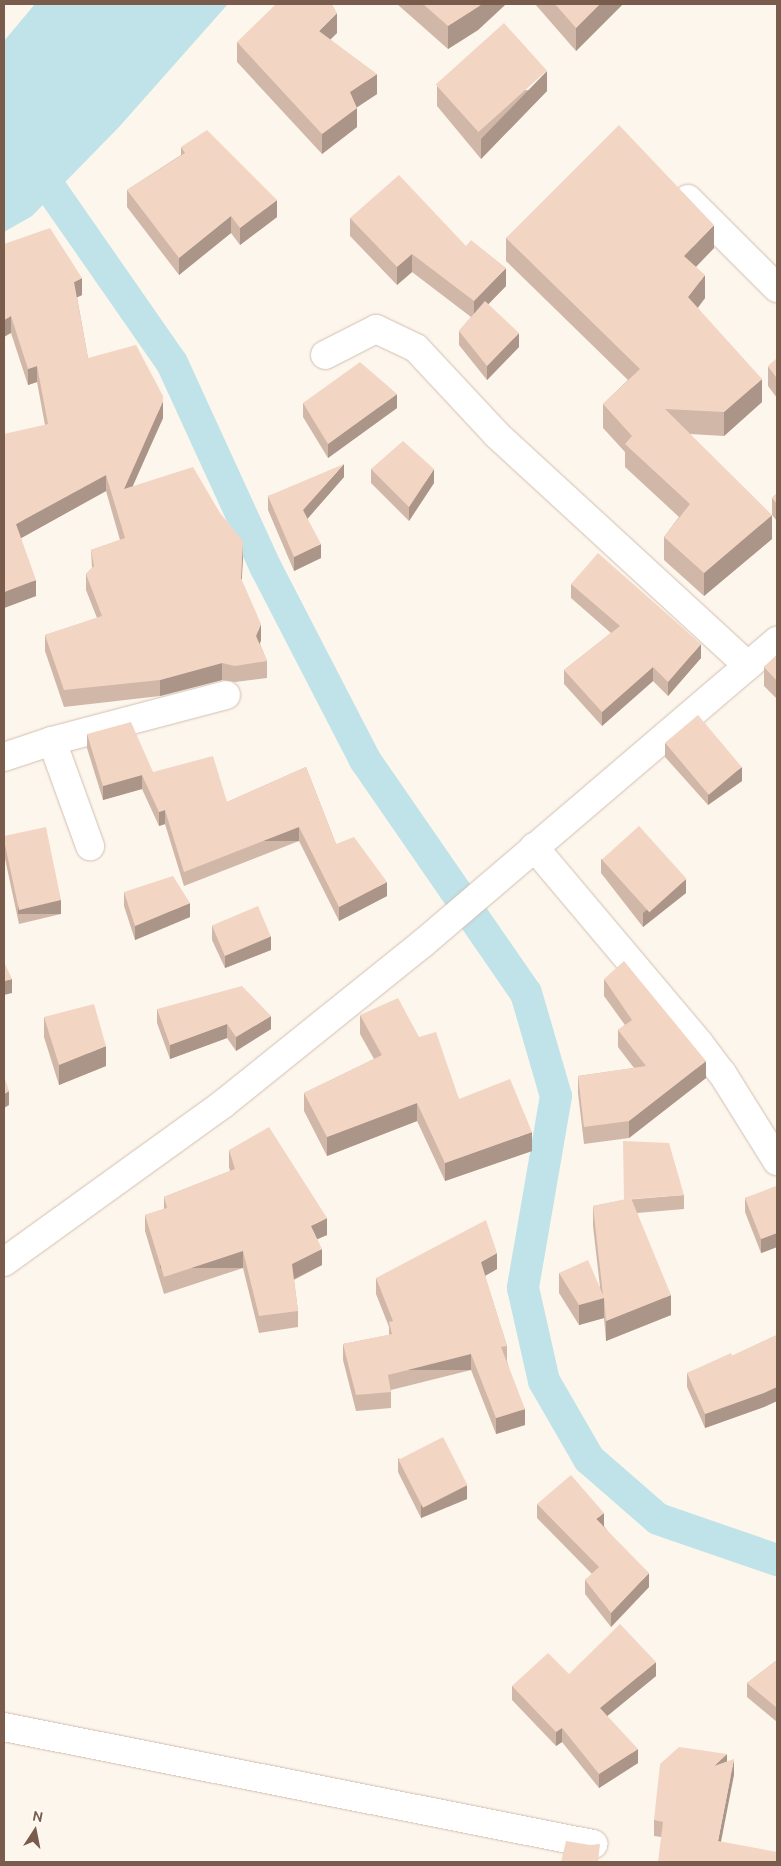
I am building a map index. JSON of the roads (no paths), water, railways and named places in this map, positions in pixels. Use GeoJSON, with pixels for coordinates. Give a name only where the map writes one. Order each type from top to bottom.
{"type":"FeatureCollection","features":[{"type":"Feature","properties":{"kind":"street"},"geometry":{"type":"LineString","coordinates":[[668,178],[777,288]]}},
{"type":"Feature","properties":{"kind":"street"},"geometry":{"type":"LineString","coordinates":[[325,355],[376,330],[416,348],[498,435],[748,666]]}},
{"type":"Feature","properties":{"kind":"street"},"geometry":{"type":"LineString","coordinates":[[4,1262],[223,1104],[422,944],[777,641]]}},
{"type":"Feature","properties":{"kind":"street"},"geometry":{"type":"LineString","coordinates":[[4,757],[52,741],[226,695]]}},
{"type":"Feature","properties":{"kind":"street"},"geometry":{"type":"LineString","coordinates":[[52,741],[90,846]]}},
{"type":"Feature","properties":{"kind":"street"},"geometry":{"type":"LineString","coordinates":[[531,850],[716,1066],[777,1161]]}},
{"type":"Feature","properties":{"kind":"street"},"geometry":{"type":"LineString","coordinates":[[4,1727],[593,1844]]}},
{"type":"Feature","properties":{"kind":"water"},"geometry":{"type":"Polygon","coordinates":[[[35,4],[228,4],[119,127],[32,216],[4,232],[4,41],[35,4]]]}},
{"type":"Feature","properties":{"kind":"waterway"},"geometry":{"type":"LineString","coordinates":[[28,156],[172,363],[266,568],[365,760],[526,993],[556,1096],[523,1288],[544,1381],[589,1459],[658,1519],[777,1560]]}}]}
